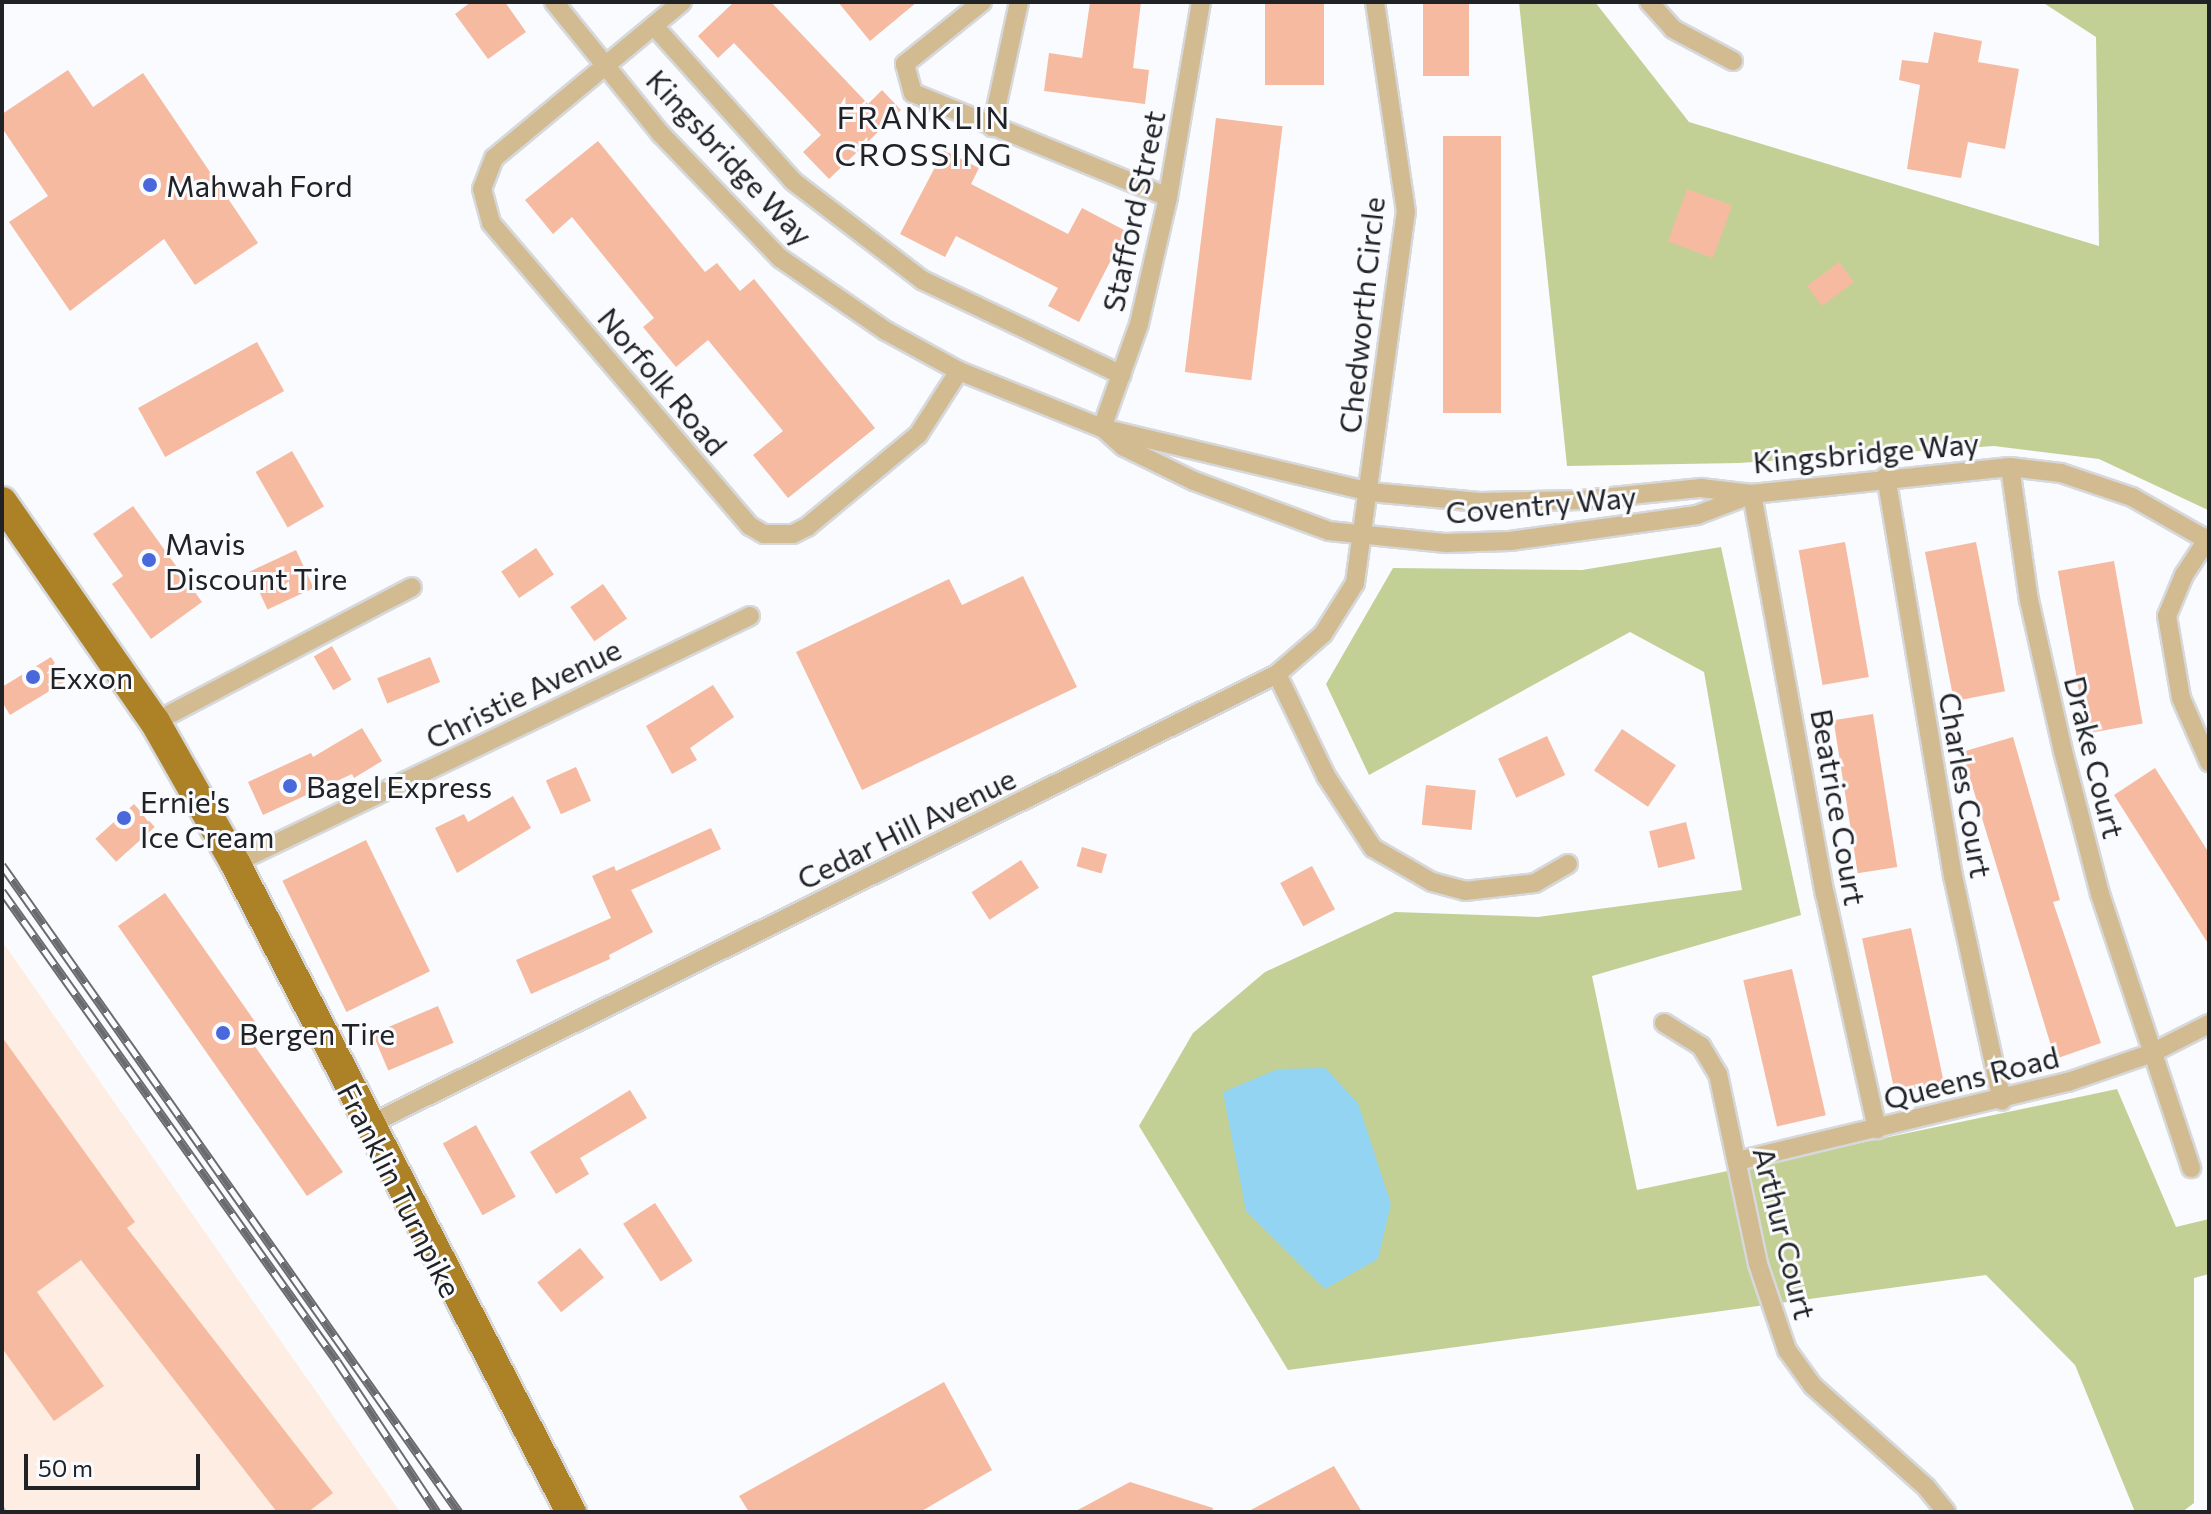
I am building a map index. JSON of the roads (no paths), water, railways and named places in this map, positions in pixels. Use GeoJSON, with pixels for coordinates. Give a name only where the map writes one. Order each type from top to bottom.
{"type":"FeatureCollection","features":[{"type":"Feature","properties":{"kind":"main road","name":"Franklin Turnpike"},"geometry":{"type":"LineString","coordinates":[[2,502],[155,722],[235,863],[367,1126],[571,1512]]}},
{"type":"Feature","properties":{"kind":"street","name":"Kingsbridge Way"},"geometry":{"type":"LineString","coordinates":[[554,2],[661,134],[780,258],[886,331],[959,371],[1102,428]]}},
{"type":"Feature","properties":{"kind":"street"},"geometry":{"type":"LineString","coordinates":[[609,67],[682,2]]}},
{"type":"Feature","properties":{"kind":"street"},"geometry":{"type":"LineString","coordinates":[[982,2],[905,64],[913,93],[1168,197]]}},
{"type":"Feature","properties":{"kind":"street"},"geometry":{"type":"LineString","coordinates":[[992,127],[1019,2]]}},
{"type":"Feature","properties":{"kind":"street","name":"Stafford Street"},"geometry":{"type":"LineString","coordinates":[[1102,428],[1122,375],[1168,197],[1201,2]]}},
{"type":"Feature","properties":{"kind":"street","name":"Chedworth Circle"},"geometry":{"type":"LineString","coordinates":[[1370,492],[1406,212],[1375,2]]}},
{"type":"Feature","properties":{"kind":"street"},"geometry":{"type":"LineString","coordinates":[[1649,2],[1673,29],[1733,61]]}},
{"type":"Feature","properties":{"kind":"street"},"geometry":{"type":"LineString","coordinates":[[654,26],[793,181],[922,280],[1122,375]]}},
{"type":"Feature","properties":{"kind":"street","name":"Norfolk Road"},"geometry":{"type":"LineString","coordinates":[[609,67],[494,158],[485,174],[483,207],[491,223],[750,526],[779,536],[807,527],[918,435],[959,371]]}},
{"type":"Feature","properties":{"kind":"street"},"geometry":{"type":"LineString","coordinates":[[1102,428],[1370,492]]}},
{"type":"Feature","properties":{"kind":"street","name":"Coventry Way"},"geometry":{"type":"LineString","coordinates":[[1102,428],[1124,447],[1232,498],[1329,531],[1363,535],[1446,543],[1510,541],[1697,515],[1752,494]]}},
{"type":"Feature","properties":{"kind":"street","name":"Kingsbridge Way"},"geometry":{"type":"LineString","coordinates":[[1370,492],[1480,502],[1582,500],[1701,488],[1752,494],[1886,476],[2010,467],[2061,473],[2132,497],[2208,539]]}},
{"type":"Feature","properties":{"kind":"street","name":"Drake Court"},"geometry":{"type":"LineString","coordinates":[[2010,467],[2029,600],[2063,751],[2150,1054],[2191,1168]]}},
{"type":"Feature","properties":{"kind":"street","name":"Charles Court"},"geometry":{"type":"LineString","coordinates":[[1886,476],[1950,861],[2002,1101]]}},
{"type":"Feature","properties":{"kind":"street","name":"Cedar Hill Avenue"},"geometry":{"type":"LineString","coordinates":[[367,1126],[1277,674],[1323,634],[1355,583],[1370,492]]}},
{"type":"Feature","properties":{"kind":"street","name":"Beatrice Court"},"geometry":{"type":"LineString","coordinates":[[1752,494],[1825,894],[1877,1129]]}},
{"type":"Feature","properties":{"kind":"street"},"geometry":{"type":"LineString","coordinates":[[2208,539],[2184,575],[2167,616],[2181,698],[2209,762]]}},
{"type":"Feature","properties":{"kind":"street"},"geometry":{"type":"LineString","coordinates":[[155,722],[412,587]]}},
{"type":"Feature","properties":{"kind":"street","name":"Christie Avenue"},"geometry":{"type":"LineString","coordinates":[[235,863],[750,616]]}},
{"type":"Feature","properties":{"kind":"street"},"geometry":{"type":"LineString","coordinates":[[1277,674],[1326,776],[1373,848],[1432,882],[1465,891],[1535,883],[1568,864]]}},
{"type":"Feature","properties":{"kind":"street","name":"Arthur Court"},"geometry":{"type":"LineString","coordinates":[[1664,1023],[1701,1046],[1718,1074],[1758,1264],[1787,1350],[1813,1386],[1926,1487],[1946,1512]]}},
{"type":"Feature","properties":{"kind":"street","name":"Queens Road"},"geometry":{"type":"LineString","coordinates":[[1738,1161],[2002,1101],[2150,1054],[2209,1024]]}},
{"type":"Feature","properties":{"kind":"water"},"geometry":{"type":"Polygon","coordinates":[[[1325,1068],[1358,1103],[1391,1204],[1378,1259],[1325,1289],[1246,1211],[1223,1092],[1278,1069],[1325,1068]]]}},
{"type":"Feature","properties":{"kind":"railway"},"geometry":{"type":"LineString","coordinates":[[2,865],[459,1512]]}},
{"type":"Feature","properties":{"kind":"railway"},"geometry":{"type":"LineString","coordinates":[[2,891],[337,1361],[437,1512]]}},
{"type":"Feature","properties":{"kind":"place","name":"Mahwah Ford"},"geometry":{"type":"Point","coordinates":[150,185]}},
{"type":"Feature","properties":{"kind":"place","name":"Mavis Discount Tire"},"geometry":{"type":"Point","coordinates":[149,560]}},
{"type":"Feature","properties":{"kind":"place","name":"Exxon"},"geometry":{"type":"Point","coordinates":[33,677]}},
{"type":"Feature","properties":{"kind":"place","name":"Bagel Express"},"geometry":{"type":"Point","coordinates":[290,786]}},
{"type":"Feature","properties":{"kind":"place","name":"Ernie's Ice Cream"},"geometry":{"type":"Point","coordinates":[124,818]}},
{"type":"Feature","properties":{"kind":"place","name":"Bergen Tire"},"geometry":{"type":"Point","coordinates":[223,1033]}},
{"type":"Feature","properties":{"kind":"district","name":"FRANKLIN CROSSING"},"geometry":{"type":"Point","coordinates":[924,136]}}]}
